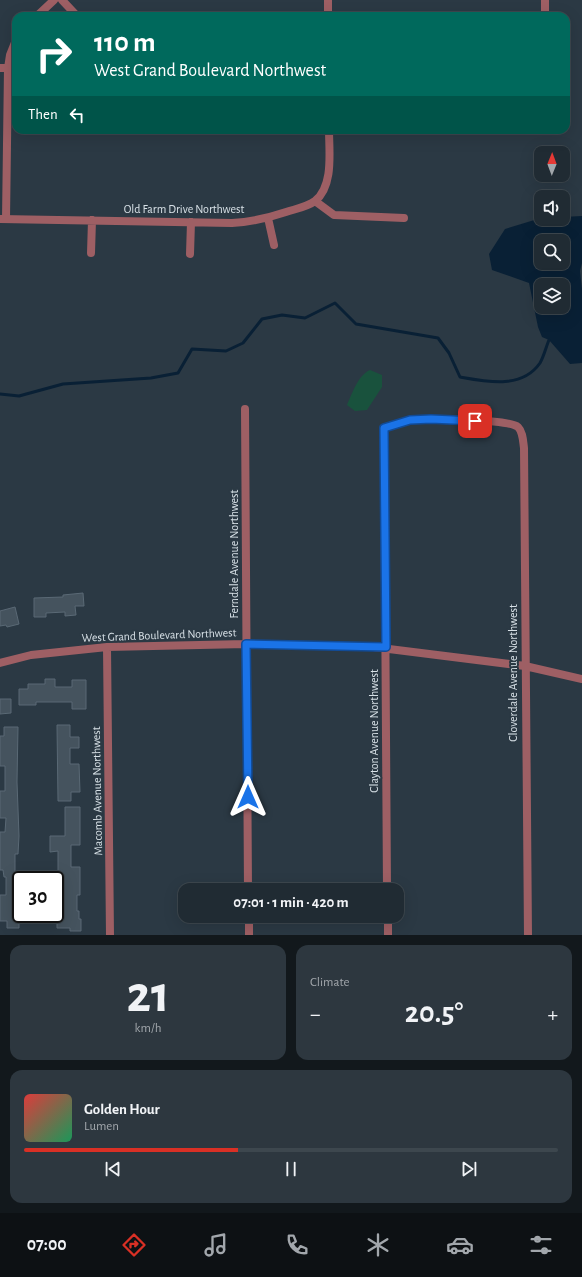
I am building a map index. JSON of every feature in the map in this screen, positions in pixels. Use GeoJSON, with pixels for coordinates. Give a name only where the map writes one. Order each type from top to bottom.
{"type":"FeatureCollection","features":[{"type":"Feature","properties":{"kind":"street"},"geometry":{"type":"LineString","coordinates":[[41,12],[54,0]]}},
{"type":"Feature","properties":{"kind":"street"},"geometry":{"type":"LineString","coordinates":[[62,0],[73,12]]}},
{"type":"Feature","properties":{"kind":"street"},"geometry":{"type":"LineString","coordinates":[[328,0],[328,12]]}},
{"type":"Feature","properties":{"kind":"street"},"geometry":{"type":"LineString","coordinates":[[545,0],[545,12]]}},
{"type":"Feature","properties":{"kind":"street"},"geometry":{"type":"LineString","coordinates":[[3,219],[3,164],[12,115],[4,68],[12,50]]}},
{"type":"Feature","properties":{"kind":"street"},"geometry":{"type":"LineString","coordinates":[[329,134],[328,174],[322,191],[315,201],[334,215],[404,218]]}},
{"type":"Feature","properties":{"kind":"street","name":"Old Farm Drive Northwest"},"geometry":{"type":"LineString","coordinates":[[3,219],[243,222],[268,218],[315,201]]}},
{"type":"Feature","properties":{"kind":"street"},"geometry":{"type":"LineString","coordinates":[[268,218],[274,245]]}},
{"type":"Feature","properties":{"kind":"street"},"geometry":{"type":"LineString","coordinates":[[91,253],[92,220]]}},
{"type":"Feature","properties":{"kind":"street"},"geometry":{"type":"LineString","coordinates":[[190,254],[191,222]]}},
{"type":"Feature","properties":{"kind":"street","name":"Ferndale Avenue Northwest"},"geometry":{"type":"LineString","coordinates":[[245,409],[248,883]]}},
{"type":"Feature","properties":{"kind":"street","name":"Cloverdale Avenue Northwest"},"geometry":{"type":"LineString","coordinates":[[384,428],[410,420],[431,419],[504,422],[518,427],[523,435],[524,666],[528,935]]}},
{"type":"Feature","properties":{"kind":"street","name":"Clayton Avenue Northwest"},"geometry":{"type":"LineString","coordinates":[[384,428],[387,883]]}},
{"type":"Feature","properties":{"kind":"street","name":"West Grand Boulevard Northwest"},"geometry":{"type":"LineString","coordinates":[[0,663],[31,655],[107,647],[246,644],[386,647],[524,666],[582,679]]}},
{"type":"Feature","properties":{"kind":"street","name":"Macomb Avenue Northwest"},"geometry":{"type":"LineString","coordinates":[[107,647],[110,935]]}},
{"type":"Feature","properties":{"kind":"street"},"geometry":{"type":"LineString","coordinates":[[249,923],[249,935]]}},
{"type":"Feature","properties":{"kind":"street"},"geometry":{"type":"LineString","coordinates":[[388,923],[388,935]]}},
{"type":"Feature","properties":{"kind":"green space"},"geometry":{"type":"Polygon","coordinates":[[[370,370],[382,375],[382,387],[367,410],[355,411],[347,405],[359,380],[366,372],[370,370]]]}},
{"type":"Feature","properties":{"kind":"water"},"geometry":{"type":"Polygon","coordinates":[[[582,216],[582,263],[580,271],[582,289],[582,363],[570,364],[549,340],[542,337],[535,314],[570,314],[570,278],[534,278],[534,307],[529,283],[492,270],[489,254],[505,229],[534,220],[534,226],[570,226],[570,217],[582,216]]]}},
{"type":"Feature","properties":{"kind":"building"},"geometry":{"type":"Polygon","coordinates":[[[83,593],[84,606],[75,606],[76,615],[65,616],[65,612],[46,613],[46,617],[34,617],[34,598],[63,597],[63,595],[83,593]]]}},
{"type":"Feature","properties":{"kind":"building"},"geometry":{"type":"Polygon","coordinates":[[[15,607],[19,624],[7,627],[6,625],[0,626],[0,611],[15,607]]]}},
{"type":"Feature","properties":{"kind":"building"},"geometry":{"type":"Polygon","coordinates":[[[45,679],[55,679],[55,687],[72,687],[72,680],[86,680],[86,709],[72,709],[72,702],[36,702],[36,705],[19,705],[19,689],[28,689],[28,684],[45,684],[45,679]]]}},
{"type":"Feature","properties":{"kind":"building"},"geometry":{"type":"Polygon","coordinates":[[[0,699],[11,699],[11,713],[0,714],[0,699]]]}},
{"type":"Feature","properties":{"kind":"building"},"geometry":{"type":"Polygon","coordinates":[[[57,725],[70,725],[70,737],[79,737],[79,748],[70,748],[70,764],[79,764],[80,792],[71,792],[71,801],[58,801],[57,725]]]}},
{"type":"Feature","properties":{"kind":"building"},"geometry":{"type":"Polygon","coordinates":[[[4,727],[18,727],[17,782],[19,836],[18,854],[15,854],[15,871],[12,871],[12,923],[19,923],[19,928],[7,928],[7,921],[0,921],[0,895],[6,895],[6,877],[4,877],[3,870],[0,870],[0,832],[5,832],[6,818],[0,818],[0,791],[5,791],[5,766],[0,766],[0,736],[4,736],[4,727]]]}},
{"type":"Feature","properties":{"kind":"building"},"geometry":{"type":"Polygon","coordinates":[[[65,807],[80,807],[80,845],[71,845],[71,867],[80,867],[80,895],[77,895],[77,911],[79,911],[79,919],[81,919],[81,931],[70,931],[70,928],[57,928],[57,923],[64,923],[64,871],[58,871],[58,851],[50,852],[50,836],[65,836],[65,807]]]}},
{"type":"Feature","properties":{"kind":"waterway"},"geometry":{"type":"LineString","coordinates":[[0,394],[19,396],[63,384],[151,378],[178,373],[192,349],[226,351],[243,343],[262,319],[282,315],[305,318],[335,303],[356,324],[438,338],[449,353],[460,377],[482,381],[504,382],[524,377],[533,371],[540,363],[549,340]]}},
{"type":"Feature","properties":{"kind":"route"},"geometry":{"type":"LineString","coordinates":[[248,797],[246,644],[386,647],[384,428],[410,420],[431,419],[475,421]]}}]}
